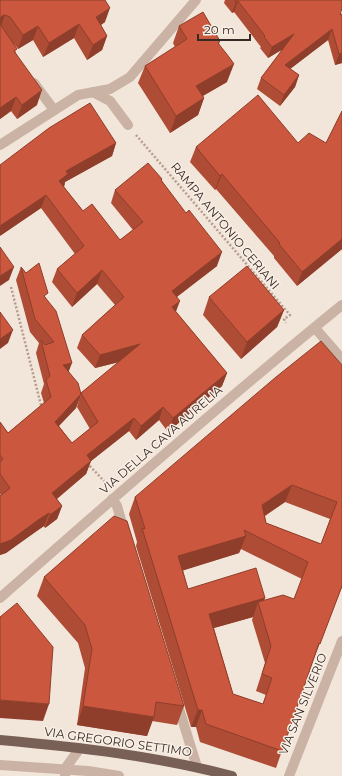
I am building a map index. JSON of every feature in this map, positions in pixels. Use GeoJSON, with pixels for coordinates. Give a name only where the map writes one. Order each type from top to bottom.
{"type":"FeatureCollection","features":[{"type":"Feature","properties":{"kind":"main road","name":"VIA GREGORIO SETTIMO"},"geometry":{"type":"LineString","coordinates":[[0,740],[80,748],[138,756],[197,767],[232,776]]}},
{"type":"Feature","properties":{"kind":"street"},"geometry":{"type":"LineString","coordinates":[[0,145],[78,95],[110,89],[130,77],[196,0]]}},
{"type":"Feature","properties":{"kind":"street"},"geometry":{"type":"LineString","coordinates":[[27,73],[54,110]]}},
{"type":"Feature","properties":{"kind":"street"},"geometry":{"type":"LineString","coordinates":[[91,92],[110,101],[128,125]]}},
{"type":"Feature","properties":{"kind":"street","name":"VIA DELLA CAVA AURELIA"},"geometry":{"type":"LineString","coordinates":[[0,598],[248,382],[342,305]]}},
{"type":"Feature","properties":{"kind":"street"},"geometry":{"type":"LineString","coordinates":[[314,328],[342,359]]}},
{"type":"Feature","properties":{"kind":"street"},"geometry":{"type":"LineString","coordinates":[[112,499],[116,506],[128,543]]}},
{"type":"Feature","properties":{"kind":"street","name":"VIA SAN SILVERIO"},"geometry":{"type":"LineString","coordinates":[[288,776],[342,641]]}},
{"type":"Feature","properties":{"kind":"street"},"geometry":{"type":"LineString","coordinates":[[174,692],[197,767]]}},
{"type":"Feature","properties":{"kind":"street"},"geometry":{"type":"LineString","coordinates":[[65,773],[70,761],[80,748]]}},
{"type":"Feature","properties":{"kind":"street"},"geometry":{"type":"LineString","coordinates":[[0,765],[65,773],[119,776]]}},
{"type":"Feature","properties":{"kind":"path","name":"RAMPA ANTONIO CERIANI"},"geometry":{"type":"LineString","coordinates":[[140,141],[290,315],[284,319],[286,323]]}},
{"type":"Feature","properties":{"kind":"path"},"geometry":{"type":"LineString","coordinates":[[11,287],[41,408],[46,414]]}},
{"type":"Feature","properties":{"kind":"path"},"geometry":{"type":"LineString","coordinates":[[83,458],[104,481]]}},
{"type":"Feature","properties":{"kind":"building"},"geometry":{"type":"Polygon","coordinates":[[[0,0],[105,0],[110,8],[96,17],[107,36],[93,45],[79,24],[49,43],[38,26],[23,35],[10,17],[5,15],[0,18],[0,0]]]}},
{"type":"Feature","properties":{"kind":"building"},"geometry":{"type":"Polygon","coordinates":[[[235,0],[342,0],[340,15],[342,14],[342,53],[339,54],[332,29],[285,65],[299,75],[284,95],[261,78],[294,34],[272,47],[238,1],[236,2],[235,0]]]}},
{"type":"Feature","properties":{"kind":"building"},"geometry":{"type":"Polygon","coordinates":[[[203,12],[220,41],[218,43],[234,64],[196,86],[204,98],[176,116],[145,66],[187,39],[179,26],[203,12]]]}},
{"type":"Feature","properties":{"kind":"building"},"geometry":{"type":"Polygon","coordinates":[[[0,24],[17,49],[14,51],[42,90],[22,105],[16,97],[0,108],[0,24]]]}},
{"type":"Feature","properties":{"kind":"building"},"geometry":{"type":"Polygon","coordinates":[[[258,95],[298,143],[309,133],[326,143],[342,111],[342,239],[302,272],[279,244],[280,243],[222,174],[220,176],[196,147],[258,95]]]}},
{"type":"Feature","properties":{"kind":"building"},"geometry":{"type":"Polygon","coordinates":[[[90,103],[116,143],[66,171],[68,174],[59,181],[83,211],[92,204],[120,240],[143,222],[115,190],[148,163],[162,179],[161,180],[186,213],[189,210],[222,252],[172,291],[180,301],[172,307],[227,373],[173,418],[163,407],[141,426],[134,418],[87,455],[91,461],[52,493],[62,506],[50,515],[49,513],[38,520],[11,540],[0,544],[0,496],[10,488],[0,474],[0,462],[3,459],[0,455],[0,422],[8,433],[51,397],[46,380],[50,376],[41,340],[45,345],[54,342],[35,319],[21,267],[26,273],[39,263],[48,293],[44,296],[56,311],[72,363],[63,365],[78,383],[81,394],[55,422],[72,443],[98,422],[81,393],[140,344],[100,355],[82,335],[124,297],[102,270],[77,293],[57,269],[84,246],[46,195],[0,226],[0,165],[49,128],[90,103]]]}},
{"type":"Feature","properties":{"kind":"building"},"geometry":{"type":"Polygon","coordinates":[[[0,247],[14,267],[0,276],[0,247]]]}},
{"type":"Feature","properties":{"kind":"building"},"geometry":{"type":"Polygon","coordinates":[[[247,266],[284,310],[247,342],[209,297],[247,266]]]}},
{"type":"Feature","properties":{"kind":"building"},"geometry":{"type":"Polygon","coordinates":[[[0,312],[13,330],[0,339],[0,312]]]}},
{"type":"Feature","properties":{"kind":"building"},"geometry":{"type":"Polygon","coordinates":[[[321,341],[342,365],[342,586],[320,644],[319,643],[282,751],[206,724],[202,710],[198,710],[142,528],[145,529],[135,497],[276,377],[321,341]],[[292,485],[262,505],[266,523],[321,544],[337,502],[292,485]],[[244,530],[246,536],[178,556],[188,589],[256,568],[265,598],[209,614],[233,694],[263,704],[272,678],[262,674],[271,646],[258,602],[283,595],[294,599],[308,562],[244,530]]]}},
{"type":"Feature","properties":{"kind":"building"},"geometry":{"type":"Polygon","coordinates":[[[114,516],[127,521],[184,706],[156,702],[154,717],[83,706],[92,649],[85,625],[44,577],[114,516]]]}},
{"type":"Feature","properties":{"kind":"building"},"geometry":{"type":"Polygon","coordinates":[[[17,603],[53,647],[49,704],[0,700],[0,617],[17,603]]]}}]}
